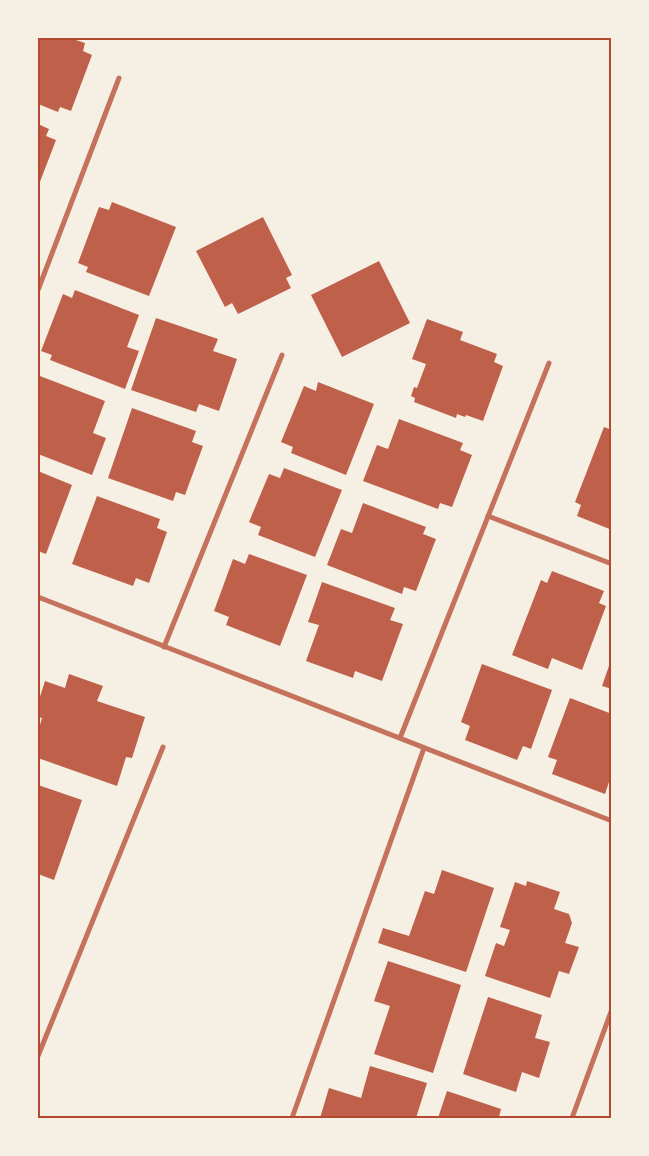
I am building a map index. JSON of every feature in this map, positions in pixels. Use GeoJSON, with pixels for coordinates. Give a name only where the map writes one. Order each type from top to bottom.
{"type":"FeatureCollection","features":[{"type":"Feature","properties":{"kind":"street"},"geometry":{"type":"LineString","coordinates":[[38,290],[119,78]]}},
{"type":"Feature","properties":{"kind":"street"},"geometry":{"type":"LineString","coordinates":[[164,646],[282,355]]}},
{"type":"Feature","properties":{"kind":"street"},"geometry":{"type":"LineString","coordinates":[[400,738],[549,363]]}},
{"type":"Feature","properties":{"kind":"street"},"geometry":{"type":"LineString","coordinates":[[488,516],[612,564]]}},
{"type":"Feature","properties":{"kind":"street"},"geometry":{"type":"LineString","coordinates":[[38,596],[612,821]]}},
{"type":"Feature","properties":{"kind":"street"},"geometry":{"type":"LineString","coordinates":[[38,1056],[163,747]]}},
{"type":"Feature","properties":{"kind":"street"},"geometry":{"type":"LineString","coordinates":[[292,1118],[424,748]]}},
{"type":"Feature","properties":{"kind":"street"},"geometry":{"type":"LineString","coordinates":[[572,1118],[612,1009]]}},
{"type":"Feature","properties":{"kind":"building"},"geometry":{"type":"Polygon","coordinates":[[[38,38],[70,38],[85,43],[83,51],[92,55],[71,111],[60,107],[58,112],[38,104],[38,38]]]}},
{"type":"Feature","properties":{"kind":"building"},"geometry":{"type":"Polygon","coordinates":[[[38,124],[49,129],[46,136],[56,140],[38,187],[38,124]]]}},
{"type":"Feature","properties":{"kind":"building"},"geometry":{"type":"Polygon","coordinates":[[[112,202],[176,227],[149,296],[86,272],[88,267],[78,263],[99,207],[109,210],[112,202]]]}},
{"type":"Feature","properties":{"kind":"building"},"geometry":{"type":"Polygon","coordinates":[[[263,217],[292,275],[286,278],[291,288],[238,314],[232,303],[225,307],[196,251],[263,217]]]}},
{"type":"Feature","properties":{"kind":"building"},"geometry":{"type":"Polygon","coordinates":[[[379,261],[410,323],[342,357],[311,295],[379,261]]]}},
{"type":"Feature","properties":{"kind":"building"},"geometry":{"type":"Polygon","coordinates":[[[75,290],[139,315],[127,347],[139,351],[125,389],[50,360],[52,355],[41,351],[63,294],[72,298],[75,290]]]}},
{"type":"Feature","properties":{"kind":"building"},"geometry":{"type":"Polygon","coordinates":[[[156,318],[218,339],[213,351],[237,359],[219,411],[199,404],[196,412],[131,390],[156,318]]]}},
{"type":"Feature","properties":{"kind":"building"},"geometry":{"type":"Polygon","coordinates":[[[427,319],[463,332],[460,340],[497,354],[494,362],[503,366],[483,421],[457,414],[456,418],[414,402],[415,398],[411,396],[414,387],[417,388],[426,364],[412,359],[427,319]]]}},
{"type":"Feature","properties":{"kind":"building"},"geometry":{"type":"Polygon","coordinates":[[[40,376],[105,401],[93,433],[106,438],[92,475],[38,454],[38,383],[40,376]]]}},
{"type":"Feature","properties":{"kind":"building"},"geometry":{"type":"Polygon","coordinates":[[[318,382],[374,404],[346,475],[291,453],[293,447],[281,442],[304,386],[316,391],[318,382]]]}},
{"type":"Feature","properties":{"kind":"building"},"geometry":{"type":"Polygon","coordinates":[[[132,408],[196,431],[192,442],[203,446],[185,495],[176,492],[173,501],[108,478],[132,408]]]}},
{"type":"Feature","properties":{"kind":"building"},"geometry":{"type":"Polygon","coordinates":[[[399,419],[463,443],[460,450],[472,455],[452,507],[440,503],[438,509],[363,481],[377,445],[388,449],[399,419]]]}},
{"type":"Feature","properties":{"kind":"building"},"geometry":{"type":"Polygon","coordinates":[[[604,427],[612,430],[612,530],[577,516],[581,505],[575,502],[604,427]]]}},
{"type":"Feature","properties":{"kind":"building"},"geometry":{"type":"Polygon","coordinates":[[[284,468],[342,490],[315,557],[258,535],[261,527],[249,522],[269,474],[280,478],[284,468]]]}},
{"type":"Feature","properties":{"kind":"building"},"geometry":{"type":"Polygon","coordinates":[[[38,471],[72,485],[46,554],[38,551],[38,471]]]}},
{"type":"Feature","properties":{"kind":"building"},"geometry":{"type":"Polygon","coordinates":[[[97,496],[160,519],[157,528],[167,532],[149,583],[136,578],[133,586],[72,564],[97,496]]]}},
{"type":"Feature","properties":{"kind":"building"},"geometry":{"type":"Polygon","coordinates":[[[363,503],[426,527],[423,534],[436,539],[416,591],[404,587],[402,594],[327,565],[341,529],[352,533],[363,503]]]}},
{"type":"Feature","properties":{"kind":"building"},"geometry":{"type":"Polygon","coordinates":[[[249,554],[307,575],[280,646],[226,625],[229,617],[214,611],[233,559],[245,564],[249,554]]]}},
{"type":"Feature","properties":{"kind":"building"},"geometry":{"type":"Polygon","coordinates":[[[552,571],[604,591],[599,603],[606,606],[582,670],[552,658],[548,669],[512,655],[541,580],[547,583],[552,571]]]}},
{"type":"Feature","properties":{"kind":"building"},"geometry":{"type":"Polygon","coordinates":[[[322,582],[395,608],[390,620],[403,624],[382,681],[355,671],[353,678],[306,661],[319,625],[308,622],[322,582]]]}},
{"type":"Feature","properties":{"kind":"building"},"geometry":{"type":"Polygon","coordinates":[[[612,660],[612,689],[602,686],[612,660]]]}},
{"type":"Feature","properties":{"kind":"building"},"geometry":{"type":"Polygon","coordinates":[[[482,664],[552,690],[531,749],[523,746],[517,760],[465,740],[470,726],[461,722],[482,664]]]}},
{"type":"Feature","properties":{"kind":"building"},"geometry":{"type":"Polygon","coordinates":[[[69,674],[103,686],[97,701],[145,717],[132,758],[126,757],[117,786],[38,758],[38,732],[42,718],[38,717],[38,703],[45,681],[65,688],[69,674]]]}},
{"type":"Feature","properties":{"kind":"building"},"geometry":{"type":"Polygon","coordinates":[[[570,698],[612,714],[612,780],[610,779],[605,794],[552,774],[557,760],[548,757],[570,698]]]}},
{"type":"Feature","properties":{"kind":"building"},"geometry":{"type":"Polygon","coordinates":[[[38,785],[82,800],[54,880],[38,874],[38,785]]]}},
{"type":"Feature","properties":{"kind":"building"},"geometry":{"type":"Polygon","coordinates":[[[442,870],[494,888],[466,972],[378,943],[383,928],[409,936],[425,891],[434,894],[442,870]]]}},
{"type":"Feature","properties":{"kind":"building"},"geometry":{"type":"Polygon","coordinates":[[[527,881],[560,892],[554,909],[569,914],[572,923],[565,943],[579,947],[569,974],[559,971],[550,998],[485,976],[496,943],[504,946],[510,930],[500,927],[515,882],[526,886],[527,881]]]}},
{"type":"Feature","properties":{"kind":"building"},"geometry":{"type":"Polygon","coordinates":[[[388,961],[461,985],[433,1073],[374,1054],[390,1006],[374,1001],[388,961]]]}},
{"type":"Feature","properties":{"kind":"building"},"geometry":{"type":"Polygon","coordinates":[[[488,997],[542,1015],[535,1038],[550,1042],[539,1078],[522,1072],[516,1092],[463,1074],[488,997]]]}},
{"type":"Feature","properties":{"kind":"building"},"geometry":{"type":"Polygon","coordinates":[[[370,1066],[427,1083],[416,1118],[320,1118],[329,1088],[361,1098],[370,1066]]]}},
{"type":"Feature","properties":{"kind":"building"},"geometry":{"type":"Polygon","coordinates":[[[447,1091],[501,1109],[499,1117],[504,1118],[438,1118],[447,1091]]]}}]}
